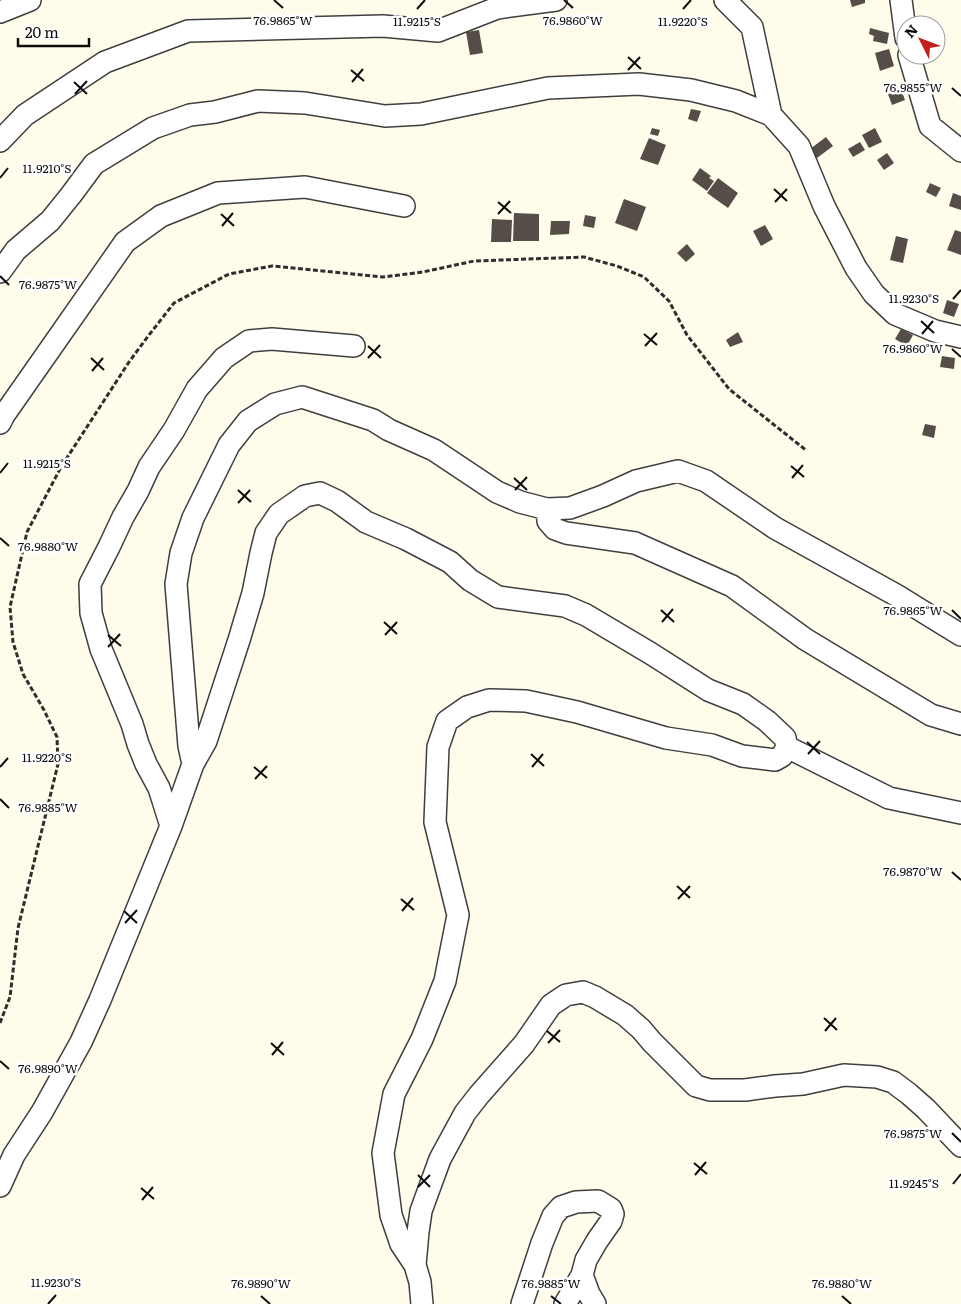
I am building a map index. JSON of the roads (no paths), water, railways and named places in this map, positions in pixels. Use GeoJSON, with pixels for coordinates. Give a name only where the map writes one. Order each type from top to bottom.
{"type":"FeatureCollection","features":[{"type":"Feature","properties":{"kind":"street"},"geometry":{"type":"LineString","coordinates":[[0,12],[30,0]]}},
{"type":"Feature","properties":{"kind":"street"},"geometry":{"type":"LineString","coordinates":[[0,141],[25,115],[105,62],[188,31],[383,26],[438,31],[497,8],[556,0]]}},
{"type":"Feature","properties":{"kind":"street"},"geometry":{"type":"LineString","coordinates":[[725,0],[752,27],[771,116]]}},
{"type":"Feature","properties":{"kind":"street"},"geometry":{"type":"LineString","coordinates":[[901,0],[903,15]]}},
{"type":"Feature","properties":{"kind":"street"},"geometry":{"type":"LineString","coordinates":[[912,65],[930,126],[961,151]]}},
{"type":"Feature","properties":{"kind":"street"},"geometry":{"type":"LineString","coordinates":[[0,272],[16,250],[50,221],[94,164],[153,128],[190,115],[215,112],[258,101],[305,103],[385,116],[421,114],[548,88],[639,84],[691,90],[736,101],[771,116],[799,146],[824,206],[856,268],[874,294],[895,314],[934,331],[961,337]]}},
{"type":"Feature","properties":{"kind":"street"},"geometry":{"type":"LineString","coordinates":[[0,423],[125,242],[161,216],[218,193],[306,187],[404,206]]}},
{"type":"Feature","properties":{"kind":"street"},"geometry":{"type":"LineString","coordinates":[[171,826],[158,788],[146,764],[132,724],[101,650],[91,613],[90,584],[122,517],[138,491],[149,467],[174,430],[197,389],[224,358],[249,341],[272,339],[354,346]]}},
{"type":"Feature","properties":{"kind":"street"},"geometry":{"type":"LineString","coordinates":[[193,764],[189,746],[177,612],[176,584],[181,553],[193,518],[229,445],[248,421],[275,404],[302,397],[373,420],[389,430],[434,450],[497,492],[520,502],[547,509],[570,508],[636,481],[678,471],[706,481],[775,528],[896,595],[961,635]]}},
{"type":"Feature","properties":{"kind":"street"},"geometry":{"type":"LineString","coordinates":[[0,1186],[14,1155],[42,1112],[81,1042],[171,826],[193,764],[206,741],[234,658],[253,593],[266,533],[279,514],[305,496],[320,493],[336,501],[366,522],[406,539],[450,562],[470,580],[498,597],[565,606],[586,615],[708,690],[743,704],[767,721],[785,738],[787,747],[782,756],[775,760],[742,756],[712,745],[666,738],[577,712],[526,701],[489,700],[467,707],[447,721],[438,748],[435,822],[458,914],[445,981],[422,1039],[394,1094],[383,1153],[391,1215],[401,1244],[416,1265]]}},
{"type":"Feature","properties":{"kind":"street"},"geometry":{"type":"LineString","coordinates":[[547,509],[548,521],[555,529],[566,533],[635,543],[732,586],[805,638],[931,715],[961,724]]}},
{"type":"Feature","properties":{"kind":"street"},"geometry":{"type":"LineString","coordinates":[[787,747],[888,798],[961,813]]}},
{"type":"Feature","properties":{"kind":"street"},"geometry":{"type":"LineString","coordinates":[[422,1304],[416,1265],[418,1232],[424,1204],[440,1159],[465,1114],[479,1095],[524,1044],[551,1005],[566,995],[583,992],[625,1015],[642,1029],[652,1042],[696,1086],[710,1090],[745,1090],[803,1084],[844,1075],[877,1077],[893,1082],[909,1094],[961,1146]]}},
{"type":"Feature","properties":{"kind":"street"},"geometry":{"type":"LineString","coordinates":[[522,1304],[553,1216],[561,1207],[576,1202],[598,1201],[611,1209],[613,1214],[611,1221],[586,1260],[582,1274],[565,1304]]}},
{"type":"Feature","properties":{"kind":"street"},"geometry":{"type":"LineString","coordinates":[[582,1274],[589,1294],[595,1304]]}}]}
